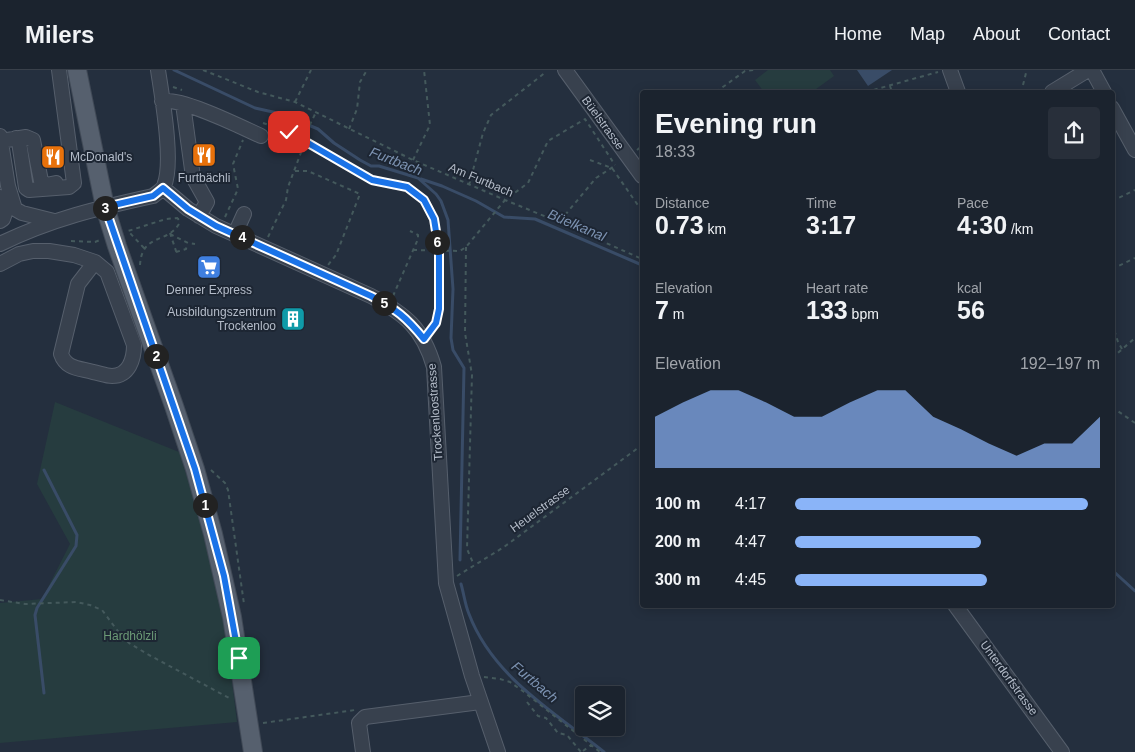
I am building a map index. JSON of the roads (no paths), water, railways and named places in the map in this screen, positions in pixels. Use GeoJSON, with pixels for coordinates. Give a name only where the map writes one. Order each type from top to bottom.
{"type":"FeatureCollection","features":[{"type":"Feature","properties":{"kind":"main road"},"geometry":{"type":"LineString","coordinates":[[77,70],[105,207],[202,492],[224,576],[254,752]]}},
{"type":"Feature","properties":{"kind":"street"},"geometry":{"type":"LineString","coordinates":[[0,221],[3,220],[5,213],[4,199],[8,186],[0,139],[26,137],[33,140],[41,182],[46,185],[66,181],[68,172],[63,134],[66,123],[59,70]]}},
{"type":"Feature","properties":{"kind":"street"},"geometry":{"type":"LineString","coordinates":[[0,244],[55,221],[153,196],[163,188],[168,170],[167,146],[158,70]]}},
{"type":"Feature","properties":{"kind":"street","name":"Büelstrasse"},"geometry":{"type":"LineString","coordinates":[[565,70],[640,173]]}},
{"type":"Feature","properties":{"kind":"street"},"geometry":{"type":"LineString","coordinates":[[950,70],[957,90]]}},
{"type":"Feature","properties":{"kind":"street"},"geometry":{"type":"LineString","coordinates":[[1055,90],[1088,70]]}},
{"type":"Feature","properties":{"kind":"street"},"geometry":{"type":"LineString","coordinates":[[1092,70],[1103,90]]}},
{"type":"Feature","properties":{"kind":"street"},"geometry":{"type":"LineString","coordinates":[[162,101],[184,98],[261,136]]}},
{"type":"Feature","properties":{"kind":"street"},"geometry":{"type":"LineString","coordinates":[[184,98],[194,177],[207,202],[199,216]]}},
{"type":"Feature","properties":{"kind":"street"},"geometry":{"type":"LineString","coordinates":[[1115,113],[1135,150]]}},
{"type":"Feature","properties":{"kind":"street","name":"Trockenloostrasse"},"geometry":{"type":"LineString","coordinates":[[163,188],[199,216],[395,309],[410,322],[424,339],[434,367],[446,583],[472,676],[498,752]]}},
{"type":"Feature","properties":{"kind":"street"},"geometry":{"type":"LineString","coordinates":[[4,199],[22,213],[55,221]]}},
{"type":"Feature","properties":{"kind":"street"},"geometry":{"type":"LineString","coordinates":[[235,234],[244,214]]}},
{"type":"Feature","properties":{"kind":"street"},"geometry":{"type":"LineString","coordinates":[[0,264],[19,254],[32,251],[49,251],[74,255],[95,262],[107,272],[134,345],[134,357],[129,367],[121,374],[111,376],[71,366],[64,362],[61,354],[78,284],[95,262]]}},
{"type":"Feature","properties":{"kind":"street","name":"Unterdorfstrasse"},"geometry":{"type":"LineString","coordinates":[[957,608],[1062,752]]}},
{"type":"Feature","properties":{"kind":"street"},"geometry":{"type":"LineString","coordinates":[[363,752],[360,723],[365,717],[480,702]]}},
{"type":"Feature","properties":{"kind":"water"},"geometry":{"type":"Polygon","coordinates":[[[857,70],[892,70],[868,86],[857,70]]]}},
{"type":"Feature","properties":{"kind":"waterway","name":"Furtbach"},"geometry":{"type":"LineString","coordinates":[[174,70],[255,108],[295,117],[318,129],[334,143],[371,166],[379,166],[418,178],[441,201],[448,220],[453,289],[451,338],[453,350],[464,368],[460,560]]}},
{"type":"Feature","properties":{"kind":"waterway","name":"Büelkanal"},"geometry":{"type":"LineString","coordinates":[[421,179],[476,201],[504,217],[535,219],[640,264]]}},
{"type":"Feature","properties":{"kind":"waterway"},"geometry":{"type":"LineString","coordinates":[[44,470],[77,535],[76,546],[37,608],[35,615],[44,693]]}},
{"type":"Feature","properties":{"kind":"waterway"},"geometry":{"type":"LineString","coordinates":[[1115,573],[1135,591]]}},
{"type":"Feature","properties":{"kind":"waterway","name":"Furtbach"},"geometry":{"type":"LineString","coordinates":[[461,584],[469,614],[493,657],[527,692],[604,752]]}},
{"type":"Feature","properties":{"kind":"place","name":"Furtbächli"},"geometry":{"type":"Point","coordinates":[204,155]}},
{"type":"Feature","properties":{"kind":"place","name":"McDonald's"},"geometry":{"type":"Point","coordinates":[53,157]}},
{"type":"Feature","properties":{"kind":"place","name":"Denner Express"},"geometry":{"type":"Point","coordinates":[209,267]}},
{"type":"Feature","properties":{"kind":"place","name":"Ausbildungszentrum Trockenloo"},"geometry":{"type":"Point","coordinates":[293,319]}},
{"type":"Feature","properties":{"kind":"park label","name":"Hardhölzli"},"geometry":{"type":"Point","coordinates":[130,636]}}]}
